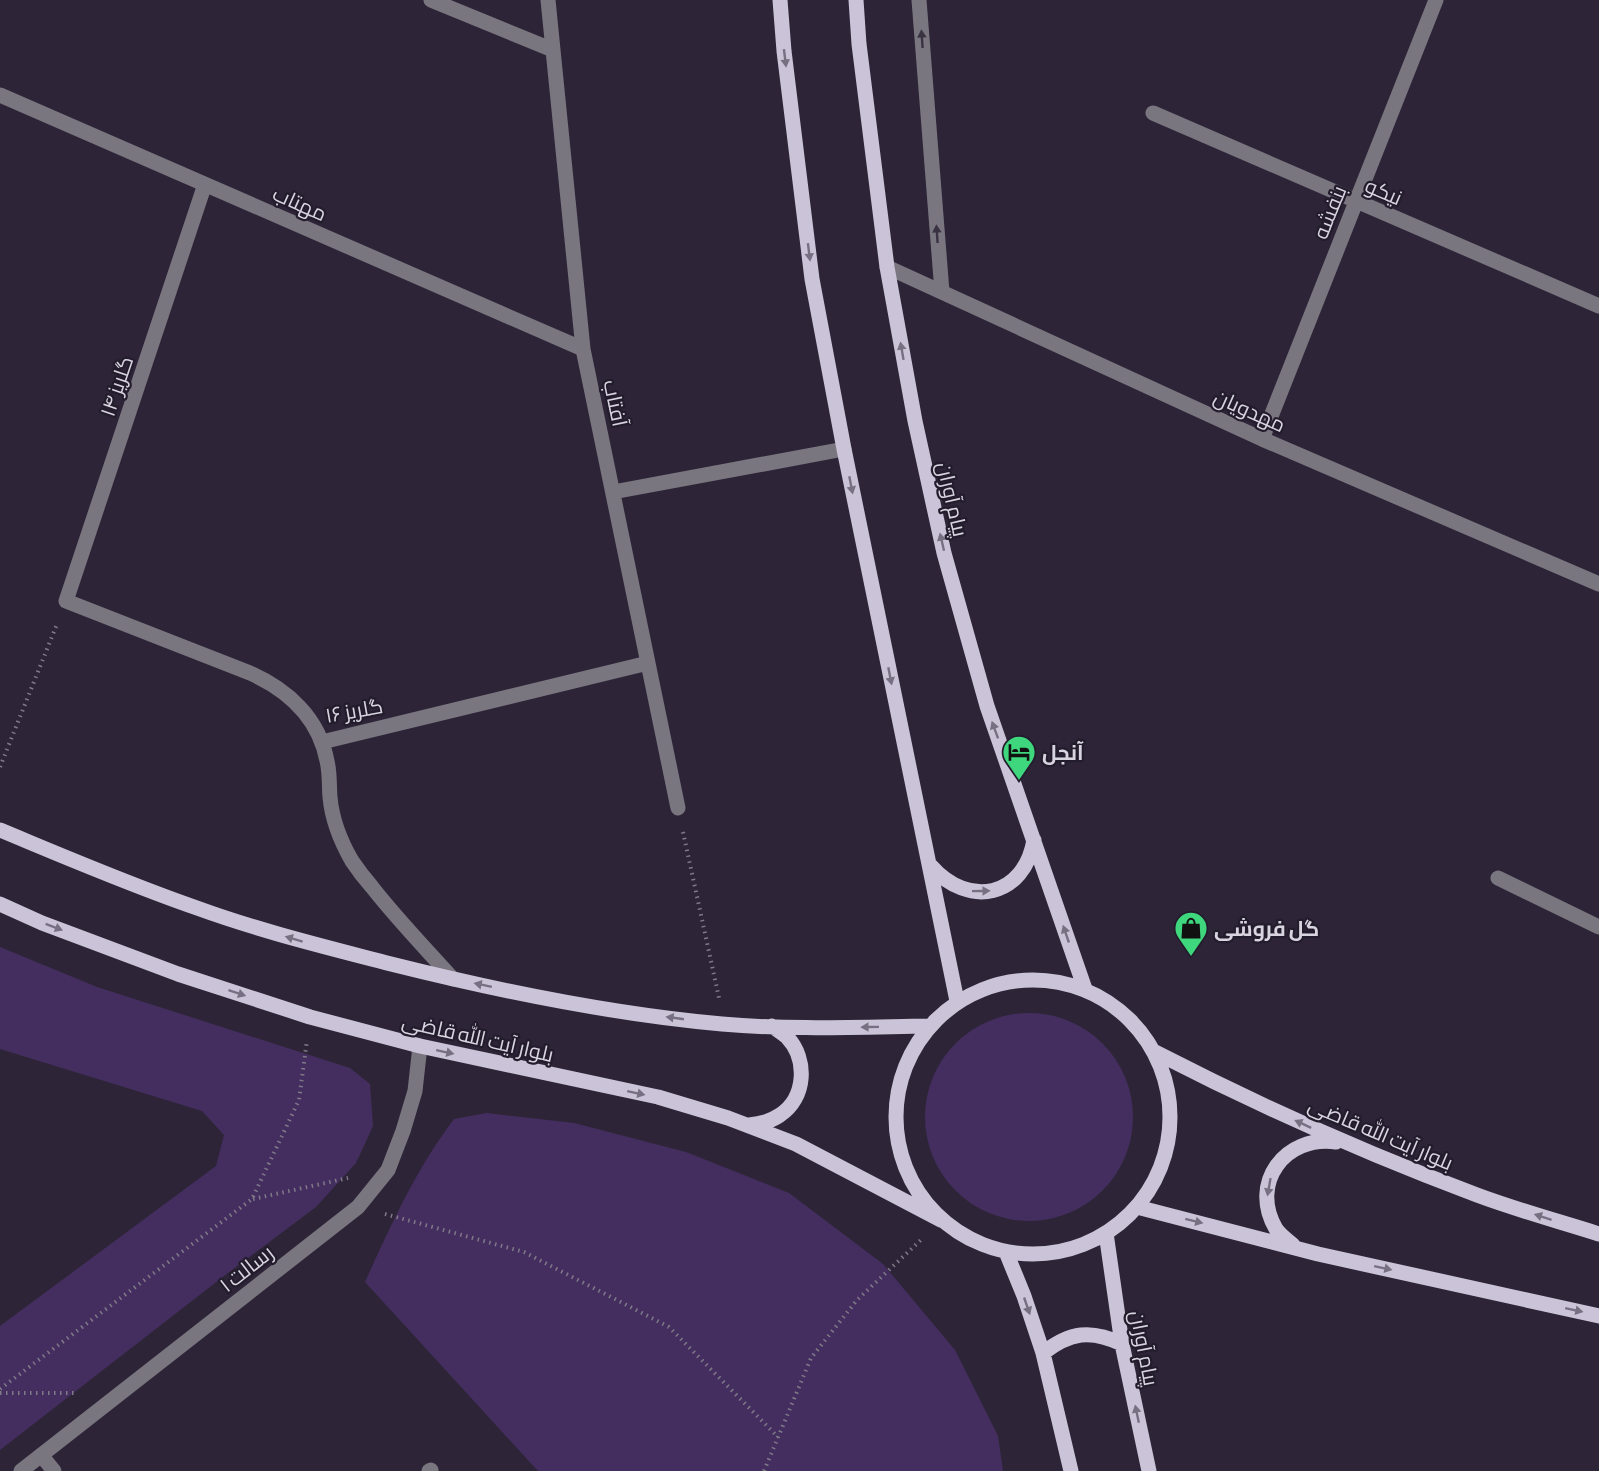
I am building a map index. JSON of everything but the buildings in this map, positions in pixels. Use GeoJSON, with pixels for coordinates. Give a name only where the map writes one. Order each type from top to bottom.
{"type":"FeatureCollection","features":[{"type":"Feature","properties":{"kind":"main road"},"geometry":{"type":"LineString","coordinates":[[780,0],[784,51],[812,279],[844,449],[957,1001]]}},
{"type":"Feature","properties":{"kind":"main road","name":"پیام آوران"},"geometry":{"type":"LineString","coordinates":[[856,0],[859,44],[887,267],[915,421],[944,554],[987,706],[1085,989]]}},
{"type":"Feature","properties":{"kind":"main road"},"geometry":{"type":"LineString","coordinates":[[0,830],[198,909],[309,943],[453,979],[587,1006],[724,1024],[928,1026]]}},
{"type":"Feature","properties":{"kind":"main road"},"geometry":{"type":"LineString","coordinates":[[931,867],[942,880],[958,889],[975,892],[993,891],[1009,884],[1022,872],[1031,856],[1034,839]]}},
{"type":"Feature","properties":{"kind":"main road","name":"بلوار آیت ‌الله قاضی"},"geometry":{"type":"LineString","coordinates":[[0,904],[42,923],[178,974],[310,1017],[420,1046],[658,1097],[729,1118],[796,1144],[941,1220]]}},
{"type":"Feature","properties":{"kind":"main road"},"geometry":{"type":"LineString","coordinates":[[1020,980],[1053,980],[1085,989],[1126,1015],[1155,1052],[1169,1091],[1170,1132],[1159,1172],[1137,1207],[1106,1233],[1075,1248],[1040,1254],[1006,1252],[971,1240],[941,1220],[914,1187],[898,1147],[895,1105],[906,1063],[928,1026],[957,1001],[987,987],[1020,980]]}},
{"type":"Feature","properties":{"kind":"main road"},"geometry":{"type":"LineString","coordinates":[[748,1126],[766,1123],[782,1114],[794,1102],[801,1085],[802,1068],[797,1051],[786,1036],[772,1026]]}},
{"type":"Feature","properties":{"kind":"main road","name":"بلوار آیت ‌الله قاضی"},"geometry":{"type":"LineString","coordinates":[[1155,1052],[1228,1090],[1345,1143],[1479,1196],[1599,1234]]}},
{"type":"Feature","properties":{"kind":"main road"},"geometry":{"type":"LineString","coordinates":[[1318,1254],[1294,1247],[1277,1231],[1267,1208],[1268,1184],[1278,1162],[1297,1146],[1320,1140],[1345,1143]]}},
{"type":"Feature","properties":{"kind":"main road"},"geometry":{"type":"LineString","coordinates":[[1137,1207],[1318,1254],[1599,1316]]}},
{"type":"Feature","properties":{"kind":"main road","name":"پیام آوران"},"geometry":{"type":"LineString","coordinates":[[1106,1233],[1122,1344],[1149,1471]]}},
{"type":"Feature","properties":{"kind":"main road"},"geometry":{"type":"LineString","coordinates":[[1006,1252],[1043,1353],[1071,1471]]}},
{"type":"Feature","properties":{"kind":"main road"},"geometry":{"type":"LineString","coordinates":[[1043,1353],[1057,1342],[1073,1336],[1090,1334],[1107,1336],[1122,1344]]}},
{"type":"Feature","properties":{"kind":"street"},"geometry":{"type":"LineString","coordinates":[[431,0],[553,50]]}},
{"type":"Feature","properties":{"kind":"street","name":"آفتاب"},"geometry":{"type":"LineString","coordinates":[[548,0],[583,349],[678,808]]}},
{"type":"Feature","properties":{"kind":"street"},"geometry":{"type":"LineString","coordinates":[[919,0],[942,292]]}},
{"type":"Feature","properties":{"kind":"street","name":"بنفشه"},"geometry":{"type":"LineString","coordinates":[[1262,439],[1436,0]]}},
{"type":"Feature","properties":{"kind":"street","name":"مهتاب"},"geometry":{"type":"LineString","coordinates":[[0,95],[583,349]]}},
{"type":"Feature","properties":{"kind":"street","name":"نیکو"},"geometry":{"type":"LineString","coordinates":[[1153,113],[1599,306]]}},
{"type":"Feature","properties":{"kind":"street","name":"گلریز ۱۴"},"geometry":{"type":"LineString","coordinates":[[66,601],[206,184]]}},
{"type":"Feature","properties":{"kind":"street","name":"مهدویان"},"geometry":{"type":"LineString","coordinates":[[887,267],[1262,439],[1599,584]]}},
{"type":"Feature","properties":{"kind":"street"},"geometry":{"type":"LineString","coordinates":[[613,492],[844,449]]}},
{"type":"Feature","properties":{"kind":"street","name":"گلریز ۱۶"},"geometry":{"type":"LineString","coordinates":[[66,601],[273,683],[296,701],[311,720],[322,742],[648,663]]}},
{"type":"Feature","properties":{"kind":"street"},"geometry":{"type":"LineString","coordinates":[[322,742],[330,776],[330,799],[334,821],[353,863],[383,901],[453,979]]}},
{"type":"Feature","properties":{"kind":"street"},"geometry":{"type":"LineString","coordinates":[[1498,878],[1599,927]]}},
{"type":"Feature","properties":{"kind":"street","name":"رسالت ۱"},"geometry":{"type":"LineString","coordinates":[[21,1471],[358,1207],[388,1170],[415,1091],[420,1046]]}},
{"type":"Feature","properties":{"kind":"street"},"geometry":{"type":"LineString","coordinates":[[41,1455],[54,1471]]}},
{"type":"Feature","properties":{"kind":"path"},"geometry":{"type":"LineString","coordinates":[[0,767],[66,601]]}},
{"type":"Feature","properties":{"kind":"path"},"geometry":{"type":"LineString","coordinates":[[678,808],[724,1024]]}},
{"type":"Feature","properties":{"kind":"path"},"geometry":{"type":"LineString","coordinates":[[252,1199],[299,1100],[310,1017]]}},
{"type":"Feature","properties":{"kind":"path"},"geometry":{"type":"LineString","coordinates":[[0,1391],[252,1199],[388,1170]]}},
{"type":"Feature","properties":{"kind":"path"},"geometry":{"type":"LineString","coordinates":[[358,1207],[525,1252],[669,1327],[778,1437]]}},
{"type":"Feature","properties":{"kind":"path"},"geometry":{"type":"LineString","coordinates":[[764,1471],[811,1358],[857,1300],[941,1220]]}},
{"type":"Feature","properties":{"kind":"path"},"geometry":{"type":"LineString","coordinates":[[0,1391],[120,1394]]}},
{"type":"Feature","properties":{"kind":"shaded area"},"geometry":{"type":"Polygon","coordinates":[[[0,947],[97,987],[350,1068],[370,1084],[373,1126],[356,1163],[316,1207],[0,1450],[0,1326],[216,1166],[224,1135],[202,1111],[0,1049],[0,947]]]}},
{"type":"Feature","properties":{"kind":"shaded area"},"geometry":{"type":"Polygon","coordinates":[[[1029,1013],[1049,1015],[1078,1025],[1109,1051],[1125,1077],[1131,1097],[1133,1117],[1131,1137],[1121,1166],[1095,1197],[1069,1213],[1049,1219],[1029,1221],[1009,1219],[980,1209],[949,1183],[933,1157],[927,1137],[925,1117],[927,1097],[937,1068],[963,1037],[989,1021],[1009,1015],[1029,1013]]]}},
{"type":"Feature","properties":{"kind":"shaded area"},"geometry":{"type":"Polygon","coordinates":[[[487,1113],[574,1123],[686,1152],[789,1193],[883,1264],[955,1350],[998,1436],[1003,1471],[538,1471],[365,1282],[416,1178],[440,1138],[454,1119],[487,1113]]]}},
{"type":"Feature","properties":{"kind":"place","name":"آنجل"},"geometry":{"type":"Point","coordinates":[1019,781]}},
{"type":"Feature","properties":{"kind":"place","name":"گل فروشی"},"geometry":{"type":"Point","coordinates":[1191,957]}}]}
